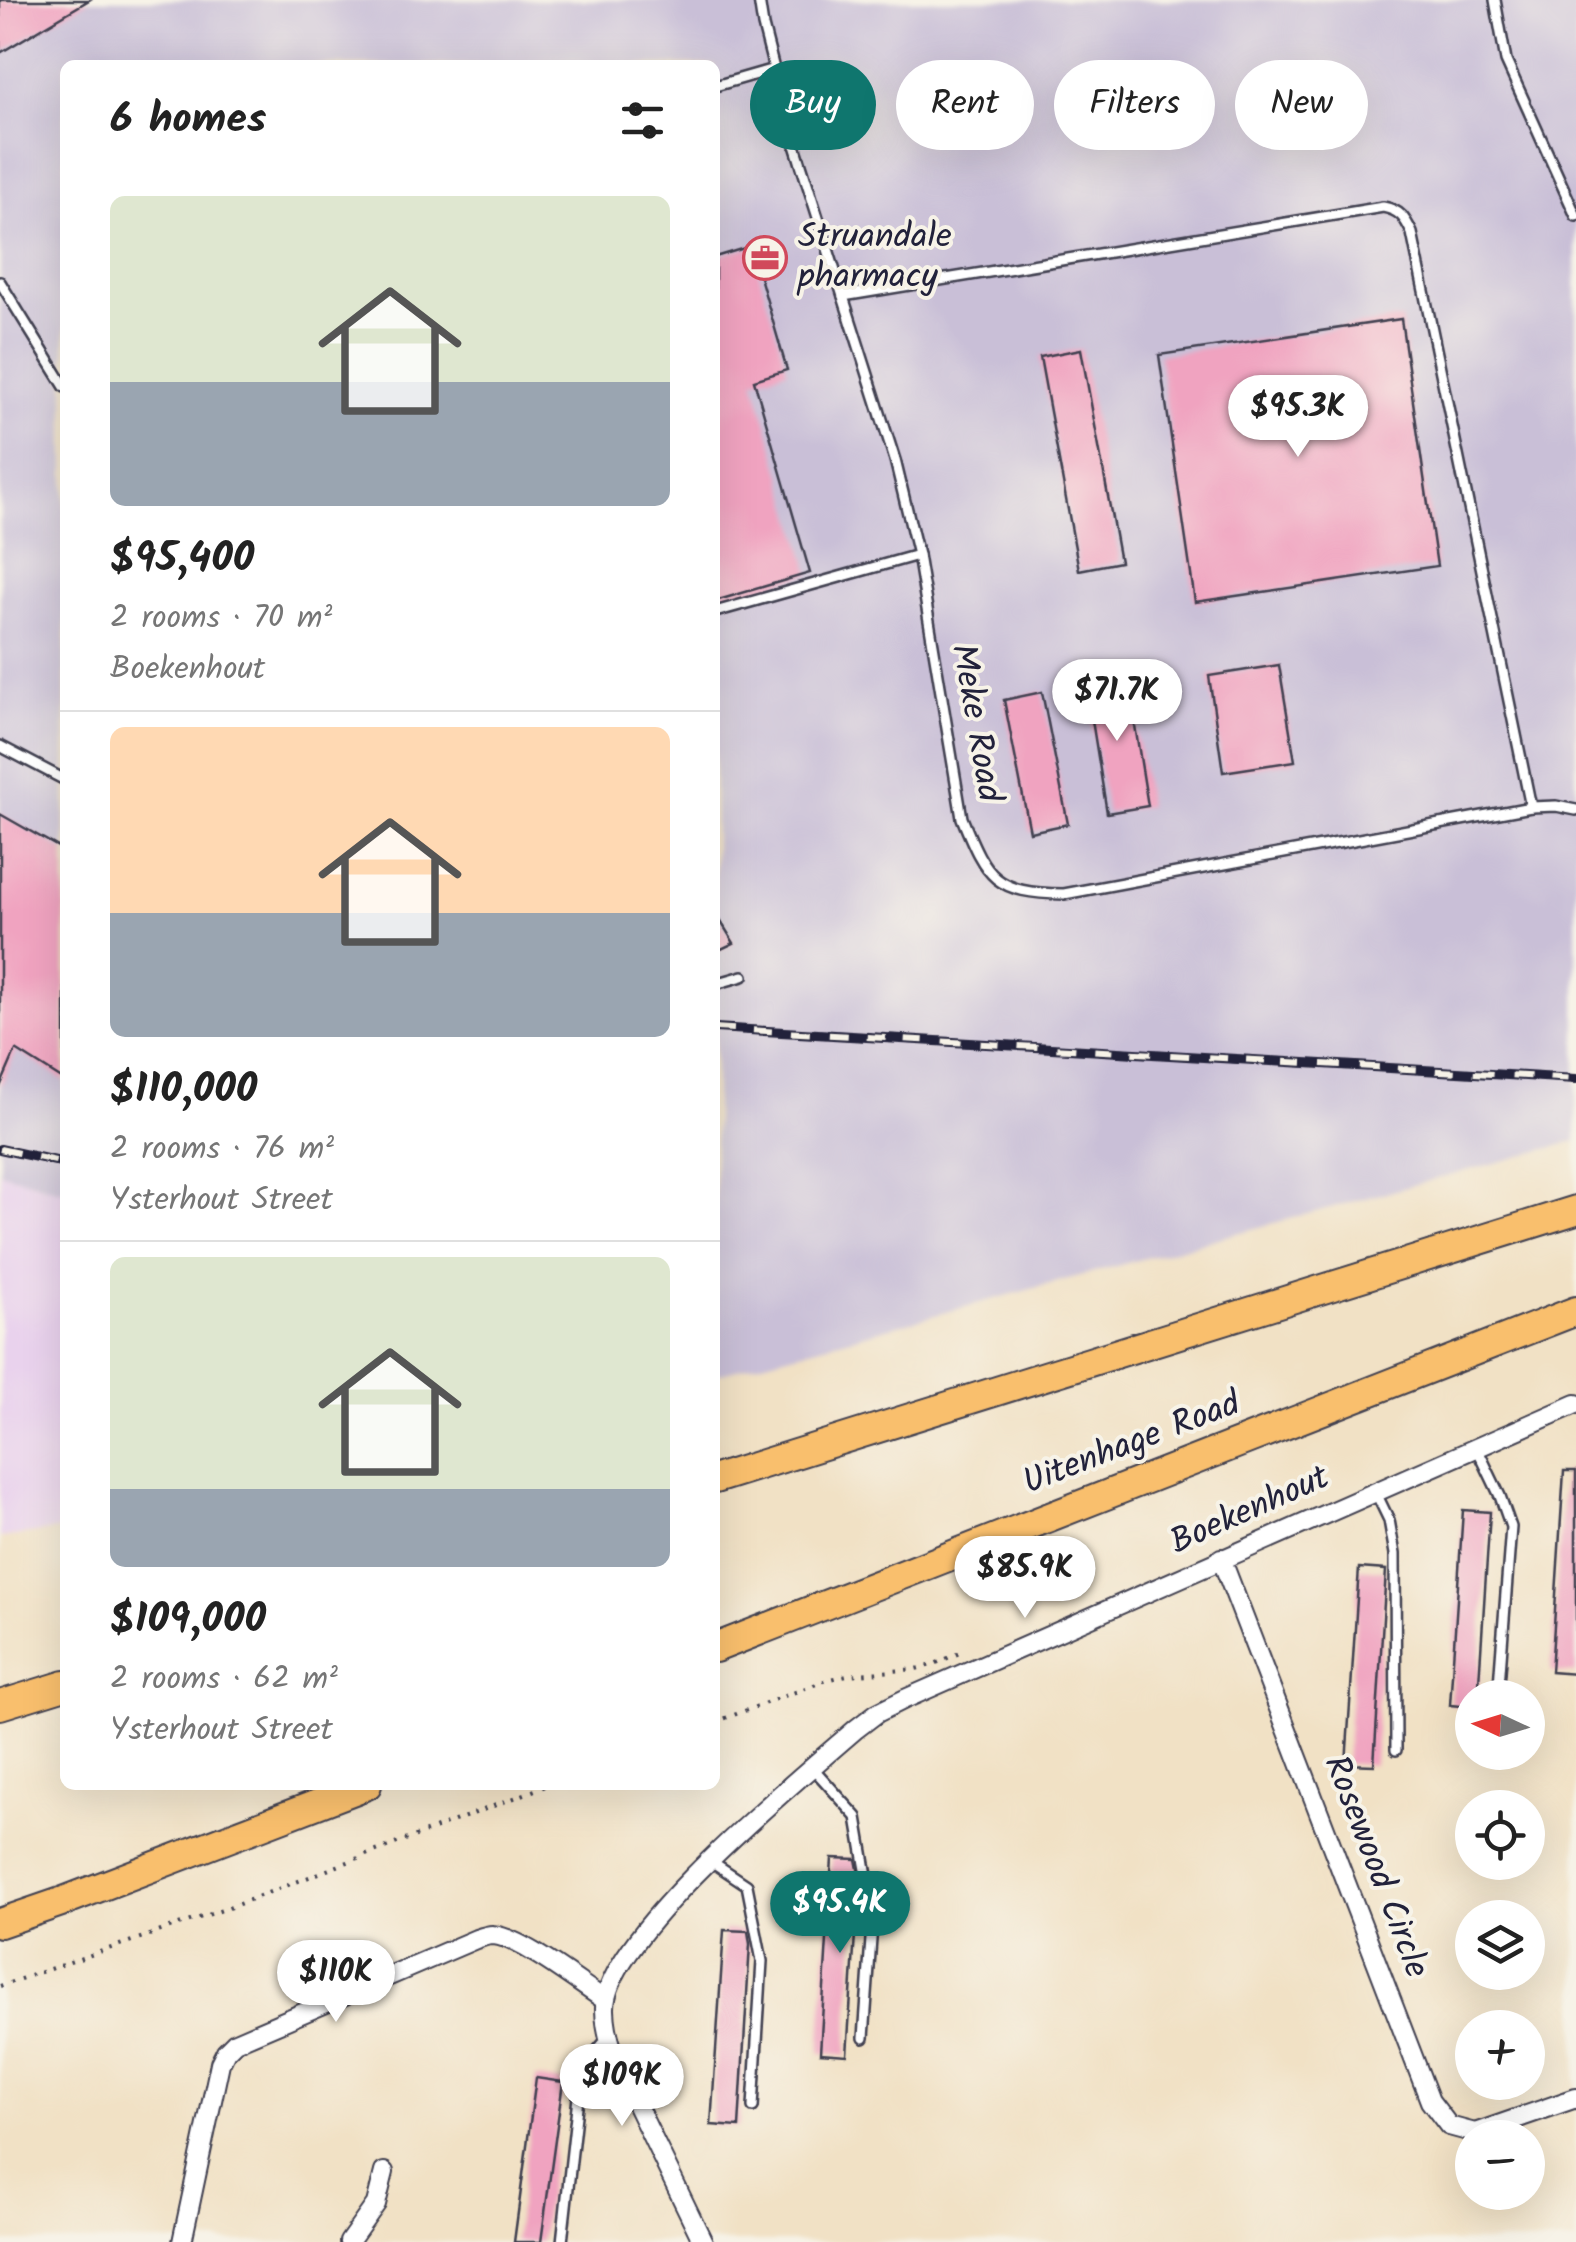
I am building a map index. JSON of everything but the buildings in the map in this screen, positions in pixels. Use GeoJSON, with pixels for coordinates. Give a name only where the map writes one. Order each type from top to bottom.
{"type":"FeatureCollection","features":[{"type":"Feature","properties":{"kind":"main road"},"geometry":{"type":"LineString","coordinates":[[720,1477],[1576,1210]]}},
{"type":"Feature","properties":{"kind":"main road","name":"Uitenhage Road"},"geometry":{"type":"LineString","coordinates":[[720,1646],[1576,1311]]}},
{"type":"Feature","properties":{"kind":"main road"},"geometry":{"type":"LineString","coordinates":[[0,1705],[60,1687]]}},
{"type":"Feature","properties":{"kind":"main road"},"geometry":{"type":"LineString","coordinates":[[0,1923],[354,1790]]}},
{"type":"Feature","properties":{"kind":"street","name":"Boekenhout"},"geometry":{"type":"LineString","coordinates":[[605,2000],[612,1976],[636,1942],[708,1859],[856,1728],[878,1714],[1576,1404]]}},
{"type":"Feature","properties":{"kind":"street","name":"Rosewood Circle"},"geometry":{"type":"LineString","coordinates":[[1222,1558],[1430,2101],[1449,2126],[1475,2133],[1576,2098]]}},
{"type":"Feature","properties":{"kind":"street"},"geometry":{"type":"LineString","coordinates":[[182,2242],[220,2062],[226,2051],[236,2042],[490,1935],[523,1946],[605,2000],[609,2037],[622,2072],[703,2242]]}},
{"type":"Feature","properties":{"kind":"street"},"geometry":{"type":"LineString","coordinates":[[349,2242],[376,2204],[384,2172]]}},
{"type":"Feature","properties":{"kind":"lane","name":"Meke Road"},"geometry":{"type":"LineString","coordinates":[[759,0],[772,60]]}},
{"type":"Feature","properties":{"kind":"lane"},"geometry":{"type":"LineString","coordinates":[[1495,0],[1506,61],[1576,216]]}},
{"type":"Feature","properties":{"kind":"lane"},"geometry":{"type":"LineString","coordinates":[[720,85],[750,76]]}},
{"type":"Feature","properties":{"kind":"lane","name":"Meke Road"},"geometry":{"type":"LineString","coordinates":[[797,150],[895,460],[918,555],[962,818],[978,858],[1000,882],[1027,894],[1064,894],[1531,807],[1576,810]]}},
{"type":"Feature","properties":{"kind":"lane"},"geometry":{"type":"LineString","coordinates":[[843,296],[1383,207],[1397,210],[1412,233],[1531,807]]}},
{"type":"Feature","properties":{"kind":"lane"},"geometry":{"type":"LineString","coordinates":[[0,282],[60,379]]}},
{"type":"Feature","properties":{"kind":"lane"},"geometry":{"type":"LineString","coordinates":[[720,611],[918,555]]}},
{"type":"Feature","properties":{"kind":"lane"},"geometry":{"type":"LineString","coordinates":[[0,746],[60,777]]}},
{"type":"Feature","properties":{"kind":"lane"},"geometry":{"type":"LineString","coordinates":[[720,983],[744,976]]}},
{"type":"Feature","properties":{"kind":"lane"},"geometry":{"type":"LineString","coordinates":[[1477,1447],[1510,1527],[1499,1680]]}},
{"type":"Feature","properties":{"kind":"lane"},"geometry":{"type":"LineString","coordinates":[[1375,1492],[1389,1520],[1395,1554],[1396,1750]]}},
{"type":"Feature","properties":{"kind":"lane"},"geometry":{"type":"LineString","coordinates":[[812,1767],[857,1817],[873,1911],[864,2038]]}},
{"type":"Feature","properties":{"kind":"lane"},"geometry":{"type":"LineString","coordinates":[[708,1859],[747,1885],[762,1961],[754,2108]]}},
{"type":"Feature","properties":{"kind":"lane"},"geometry":{"type":"LineString","coordinates":[[562,2242],[581,2070],[609,2037]]}},
{"type":"Feature","properties":{"kind":"path"},"geometry":{"type":"LineString","coordinates":[[720,1720],[827,1680],[916,1669],[967,1649]]}},
{"type":"Feature","properties":{"kind":"path"},"geometry":{"type":"LineString","coordinates":[[0,1986],[231,1907],[535,1790]]}},
{"type":"Feature","properties":{"kind":"shaded area"},"geometry":{"type":"Polygon","coordinates":[[[0,0],[1576,0],[1576,1141],[720,1374],[720,60],[60,60],[59,1190],[0,1172],[0,0]]]}},
{"type":"Feature","properties":{"kind":"shaded area"},"geometry":{"type":"Polygon","coordinates":[[[0,1172],[60,1190],[60,1530],[0,1538],[0,1172]]]}},
{"type":"Feature","properties":{"kind":"railway"},"geometry":{"type":"LineString","coordinates":[[720,1028],[1576,1079]]}},
{"type":"Feature","properties":{"kind":"railway"},"geometry":{"type":"LineString","coordinates":[[0,1149],[60,1162]]}},
{"type":"Feature","properties":{"kind":"place","name":"Struandale pharmacy"},"geometry":{"type":"Point","coordinates":[765,258]}}]}
